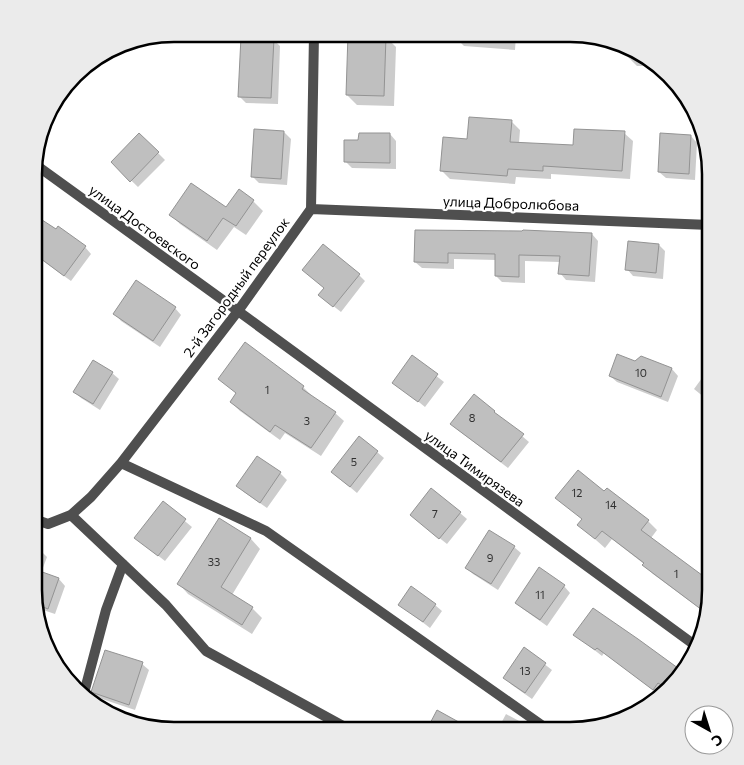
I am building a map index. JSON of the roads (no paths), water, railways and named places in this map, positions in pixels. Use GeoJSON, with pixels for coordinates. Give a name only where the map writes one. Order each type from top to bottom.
{"type":"FeatureCollection","features":[{"type":"Feature","properties":{"kind":"street"},"geometry":{"type":"LineString","coordinates":[[310,209],[314,43]]}},
{"type":"Feature","properties":{"kind":"street","name":"улица Достоевского"},"geometry":{"type":"LineString","coordinates":[[43,170],[238,311]]}},
{"type":"Feature","properties":{"kind":"street","name":"улица Добролюбова"},"geometry":{"type":"LineString","coordinates":[[310,209],[701,225]]}},
{"type":"Feature","properties":{"kind":"street","name":"2-й Загородный переулок"},"geometry":{"type":"LineString","coordinates":[[43,522],[48,524],[71,515],[91,498],[121,463],[238,311],[310,209]]}},
{"type":"Feature","properties":{"kind":"street","name":"улица Тимирязева"},"geometry":{"type":"LineString","coordinates":[[238,311],[691,642]]}},
{"type":"Feature","properties":{"kind":"street"},"geometry":{"type":"LineString","coordinates":[[121,463],[266,531],[537,722]]}},
{"type":"Feature","properties":{"kind":"street"},"geometry":{"type":"LineString","coordinates":[[71,515],[166,605],[206,650],[336,722]]}},
{"type":"Feature","properties":{"kind":"street"},"geometry":{"type":"LineString","coordinates":[[85,688],[106,610],[123,564]]}}]}
